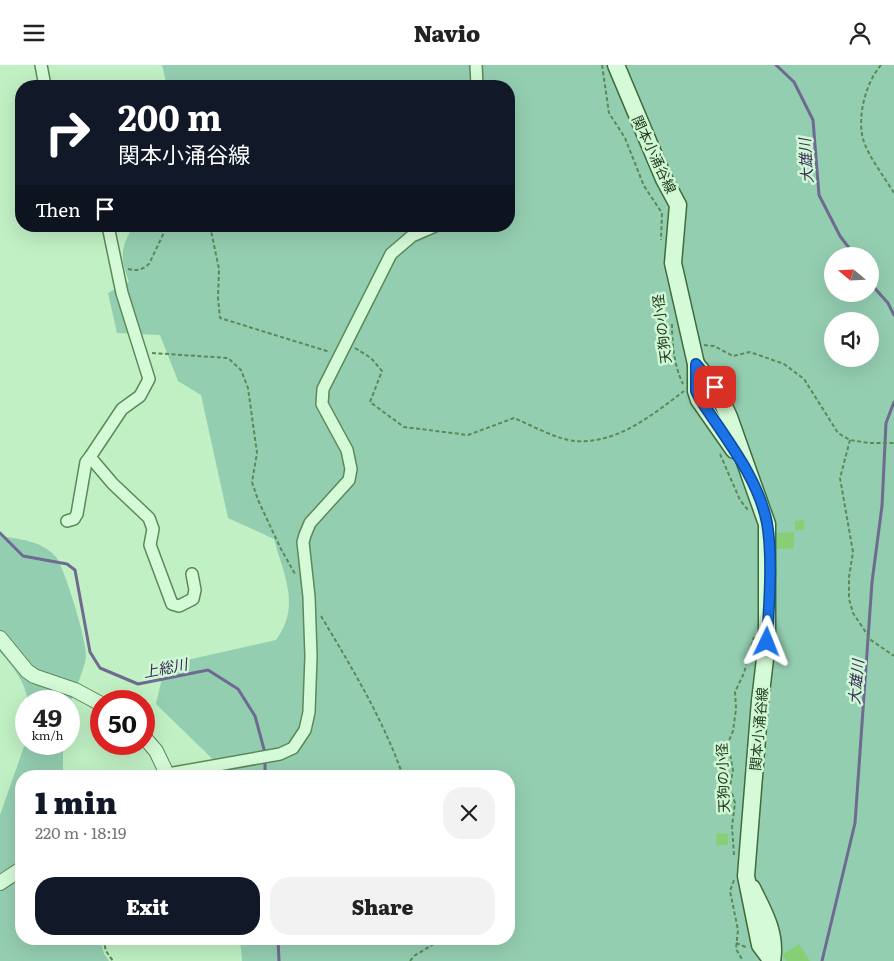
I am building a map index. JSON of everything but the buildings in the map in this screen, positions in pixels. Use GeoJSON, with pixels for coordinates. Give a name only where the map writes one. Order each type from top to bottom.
{"type":"FeatureCollection","features":[{"type":"Feature","properties":{"kind":"main road","name":"関本小涌谷線"},"geometry":{"type":"LineString","coordinates":[[616,65],[664,179],[678,205],[673,263],[696,364],[696,391],[744,466],[759,498],[767,523],[769,588],[767,642],[740,877],[760,945],[772,961]]}},
{"type":"Feature","properties":{"kind":"street"},"geometry":{"type":"LineString","coordinates":[[41,65],[44,80]]}},
{"type":"Feature","properties":{"kind":"street"},"geometry":{"type":"LineString","coordinates":[[476,65],[477,80]]}},
{"type":"Feature","properties":{"kind":"street"},"geometry":{"type":"LineString","coordinates":[[67,521],[74,519],[77,513],[86,462],[122,409],[140,396],[149,379],[139,352],[109,232]]}},
{"type":"Feature","properties":{"kind":"street"},"geometry":{"type":"LineString","coordinates":[[195,770],[280,754],[293,748],[305,730],[309,712],[311,656],[309,597],[303,543],[310,523],[349,480],[351,469],[347,450],[322,404],[323,389],[391,254],[412,235],[420,232]]}},
{"type":"Feature","properties":{"kind":"street"},"geometry":{"type":"LineString","coordinates":[[90,457],[113,484],[148,518],[153,529],[150,545],[172,604],[179,607],[193,599],[196,590],[192,573]]}},
{"type":"Feature","properties":{"kind":"street"},"geometry":{"type":"LineString","coordinates":[[0,638],[26,671],[34,676],[75,690],[90,698]]}},
{"type":"Feature","properties":{"kind":"street"},"geometry":{"type":"LineString","coordinates":[[155,750],[166,770]]}},
{"type":"Feature","properties":{"kind":"street"},"geometry":{"type":"LineString","coordinates":[[0,883],[15,873]]}},
{"type":"Feature","properties":{"kind":"path"},"geometry":{"type":"LineString","coordinates":[[602,65],[609,113],[625,138],[630,154],[650,197],[662,213],[661,248]]}},
{"type":"Feature","properties":{"kind":"path"},"geometry":{"type":"LineString","coordinates":[[881,65],[876,71],[867,91],[862,113],[863,139],[894,193]]}},
{"type":"Feature","properties":{"kind":"path"},"geometry":{"type":"LineString","coordinates":[[116,264],[137,271],[145,268],[149,264],[164,232]]}},
{"type":"Feature","properties":{"kind":"path"},"geometry":{"type":"LineString","coordinates":[[211,232],[219,269],[218,298],[220,318],[339,354]]}},
{"type":"Feature","properties":{"kind":"path","name":"天狗の小径"},"geometry":{"type":"LineString","coordinates":[[671,315],[676,372],[689,398]]}},
{"type":"Feature","properties":{"kind":"path"},"geometry":{"type":"LineString","coordinates":[[346,343],[371,358],[382,371],[370,401],[404,427],[468,435],[514,418],[574,441],[607,439],[639,423],[685,390]]}},
{"type":"Feature","properties":{"kind":"path"},"geometry":{"type":"LineString","coordinates":[[692,344],[714,346],[733,356],[750,352],[768,357],[793,370],[814,392],[838,433],[850,440],[869,443],[894,443]]}},
{"type":"Feature","properties":{"kind":"path"},"geometry":{"type":"LineString","coordinates":[[139,352],[228,358],[241,370],[248,388],[257,453],[252,482],[258,500],[281,549],[361,682],[390,739],[401,770]]}},
{"type":"Feature","properties":{"kind":"path"},"geometry":{"type":"LineString","coordinates":[[850,440],[840,478],[854,552],[849,577],[849,599],[852,613],[871,640],[894,656]]}},
{"type":"Feature","properties":{"kind":"path"},"geometry":{"type":"LineString","coordinates":[[718,447],[736,492],[749,511]]}},
{"type":"Feature","properties":{"kind":"path","name":"天狗の小径"},"geometry":{"type":"LineString","coordinates":[[734,857],[732,826],[735,803],[730,786],[733,770],[728,743],[733,731],[736,709],[734,692],[744,673],[754,635]]}},
{"type":"Feature","properties":{"kind":"path"},"geometry":{"type":"LineString","coordinates":[[740,877],[730,891],[738,930],[736,949],[743,961]]}},
{"type":"Feature","properties":{"kind":"path"},"geometry":{"type":"LineString","coordinates":[[104,945],[113,961]]}},
{"type":"Feature","properties":{"kind":"path"},"geometry":{"type":"LineString","coordinates":[[410,961],[414,956],[432,945]]}},
{"type":"Feature","properties":{"kind":"green space"},"geometry":{"type":"Polygon","coordinates":[[[162,65],[894,65],[894,961],[242,961],[241,945],[515,945],[515,770],[224,770],[156,704],[165,665],[276,640],[284,627],[289,603],[286,578],[274,539],[228,518],[201,395],[178,381],[160,335],[117,333],[108,293],[129,282],[123,260],[124,248],[130,232],[515,232],[515,80],[166,80],[162,65]]]}},
{"type":"Feature","properties":{"kind":"green space"},"geometry":{"type":"Polygon","coordinates":[[[0,536],[38,544],[56,557],[70,590],[86,656],[75,690],[25,690],[18,675],[0,652],[0,536]]]}},
{"type":"Feature","properties":{"kind":"green space"},"geometry":{"type":"Polygon","coordinates":[[[21,755],[63,755],[63,770],[16,770],[21,755]]]}},
{"type":"Feature","properties":{"kind":"green space"},"geometry":{"type":"Polygon","coordinates":[[[15,772],[15,945],[102,945],[104,954],[109,961],[0,961],[0,815],[15,772]]]}},
{"type":"Feature","properties":{"kind":"waterway","name":"大雄川"},"geometry":{"type":"LineString","coordinates":[[776,65],[794,82],[813,120],[819,195],[840,236],[848,247]]}},
{"type":"Feature","properties":{"kind":"waterway","name":"大雄川"},"geometry":{"type":"LineString","coordinates":[[879,293],[888,303],[894,315]]}},
{"type":"Feature","properties":{"kind":"waterway","name":"大雄川"},"geometry":{"type":"LineString","coordinates":[[822,961],[855,823],[872,582],[882,506],[886,423],[894,402]]}},
{"type":"Feature","properties":{"kind":"waterway","name":"上総川"},"geometry":{"type":"LineString","coordinates":[[0,533],[23,556],[67,564],[75,570],[90,652],[100,668],[138,684],[208,670],[238,689],[255,716],[265,753]]}},
{"type":"Feature","properties":{"kind":"waterway","name":"上総川"},"geometry":{"type":"LineString","coordinates":[[265,759],[265,770]]}},
{"type":"Feature","properties":{"kind":"waterway","name":"上総川"},"geometry":{"type":"LineString","coordinates":[[278,945],[279,961]]}},
{"type":"Feature","properties":{"kind":"route"},"geometry":{"type":"LineString","coordinates":[[715,387],[696,364],[696,391],[744,466],[759,498],[767,523],[769,597],[767,642]]}}]}
